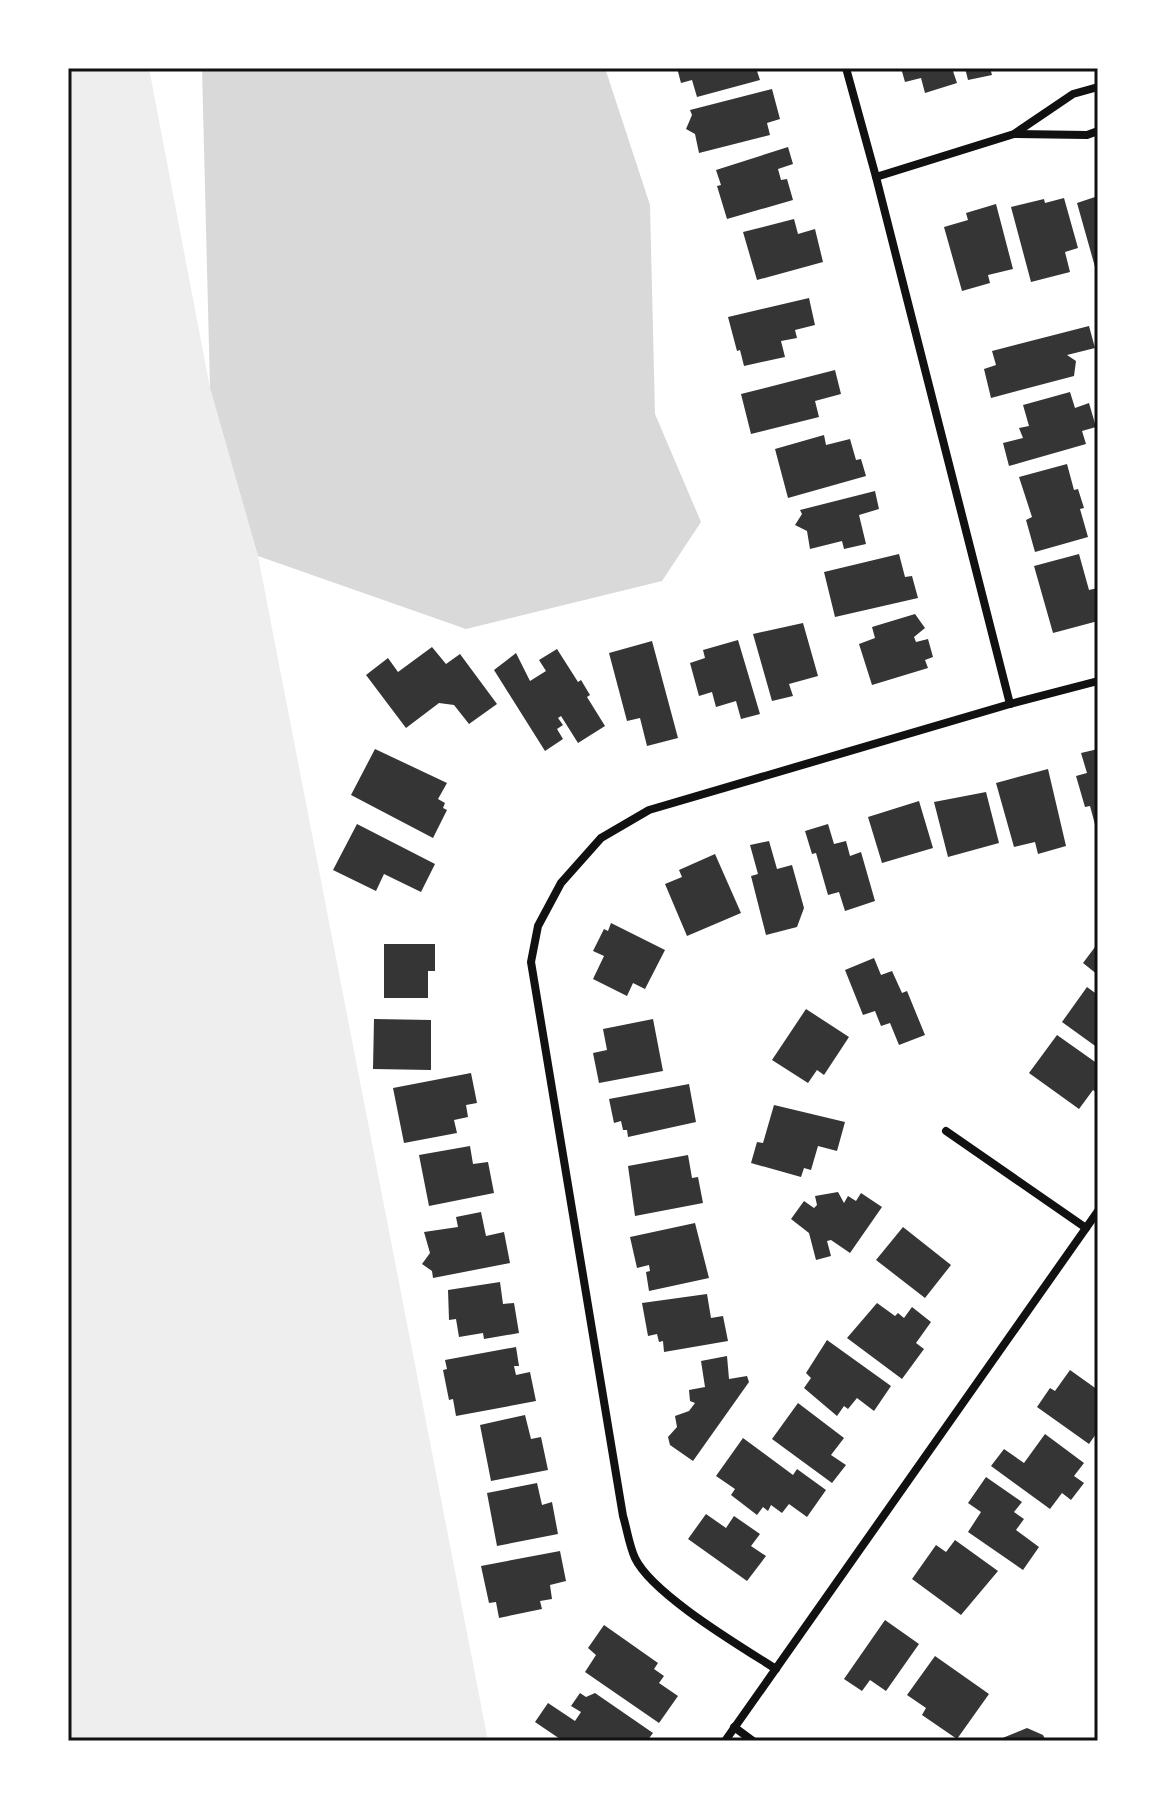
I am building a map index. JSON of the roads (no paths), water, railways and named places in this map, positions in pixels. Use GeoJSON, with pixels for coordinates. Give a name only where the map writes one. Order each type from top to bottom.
{"type":"FeatureCollection","features":[{"type":"Feature","properties":{"kind":"street"},"geometry":{"type":"LineString","coordinates":[[846,68],[1010,704]]}},
{"type":"Feature","properties":{"kind":"street"},"geometry":{"type":"LineString","coordinates":[[876,177],[1014,134],[1073,94],[1098,87]]}},
{"type":"Feature","properties":{"kind":"street"},"geometry":{"type":"LineString","coordinates":[[1014,134],[1087,135],[1098,131]]}},
{"type":"Feature","properties":{"kind":"street"},"geometry":{"type":"LineString","coordinates":[[776,1669],[725,1637],[653,1583],[635,1558],[623,1516],[531,962],[538,926],[561,883],[601,838],[649,810],[1098,681]]}},
{"type":"Feature","properties":{"kind":"street"},"geometry":{"type":"LineString","coordinates":[[946,1131],[1086,1228]]}},
{"type":"Feature","properties":{"kind":"street"},"geometry":{"type":"LineString","coordinates":[[725,1741],[1098,1211]]}},
{"type":"Feature","properties":{"kind":"street"},"geometry":{"type":"LineString","coordinates":[[734,1727],[753,1741]]}}]}
